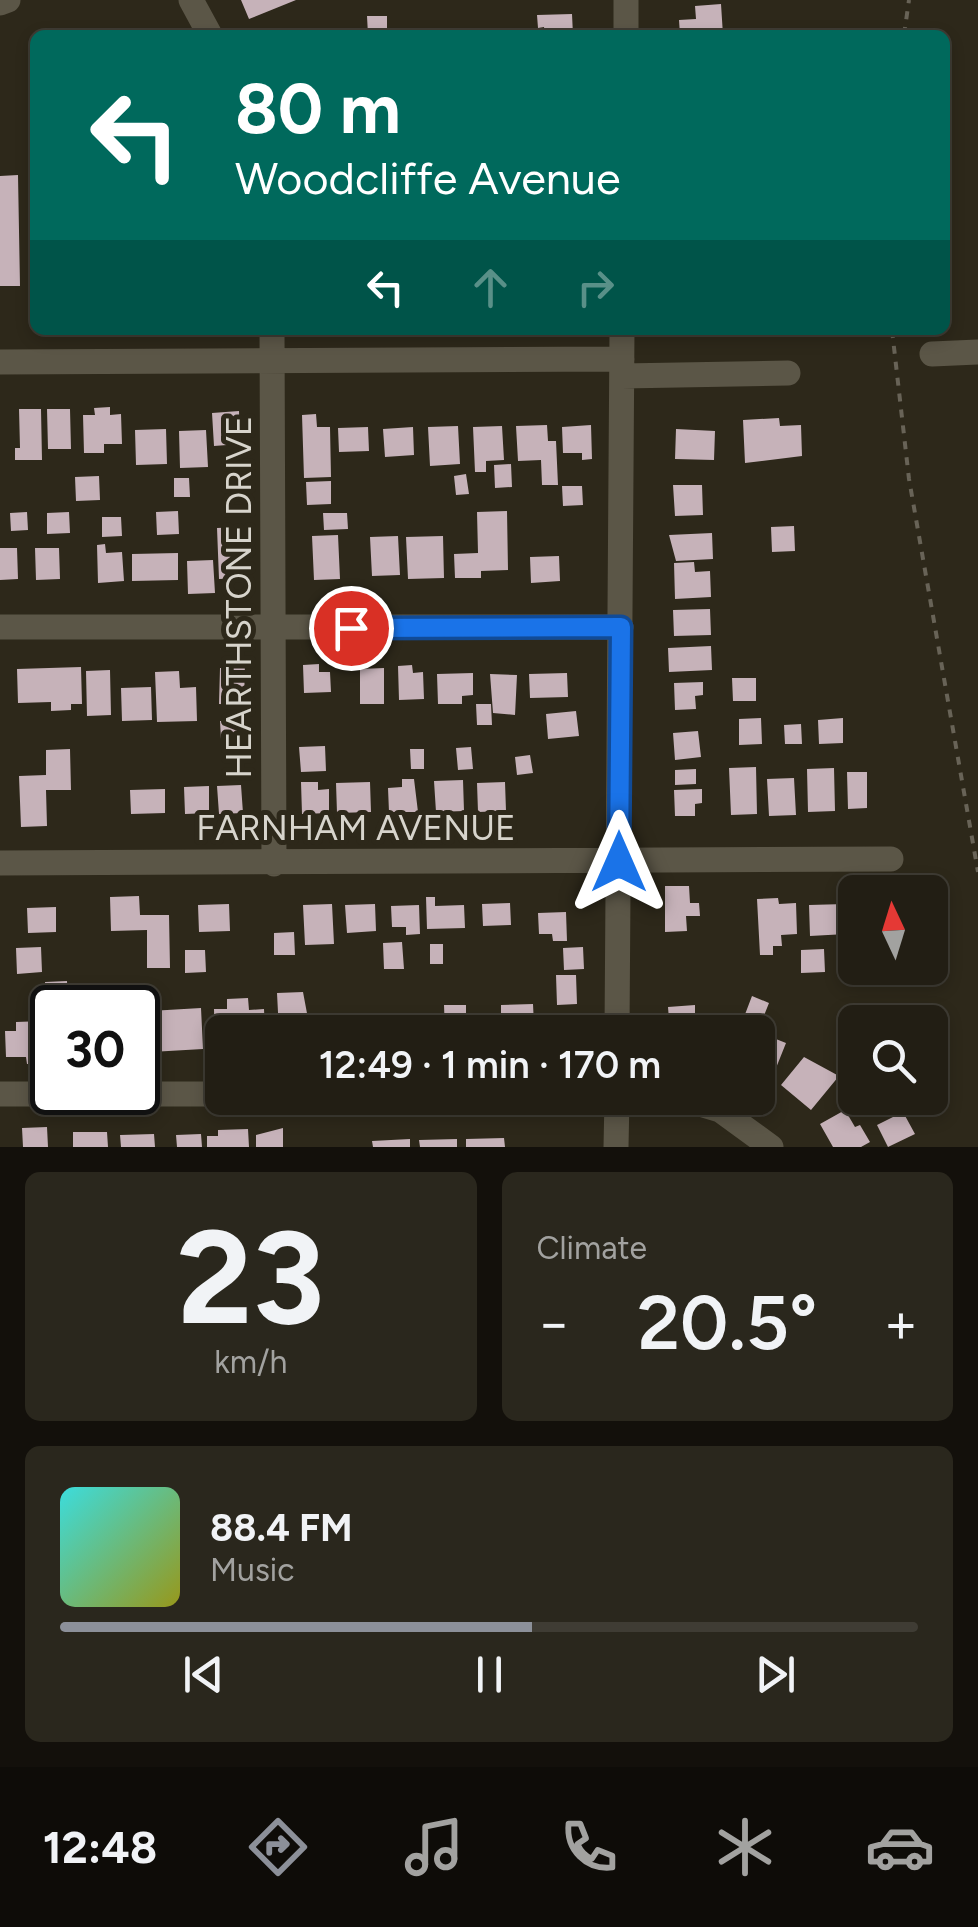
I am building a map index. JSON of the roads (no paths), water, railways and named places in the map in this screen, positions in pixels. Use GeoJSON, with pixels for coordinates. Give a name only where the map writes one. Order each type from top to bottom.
{"type":"FeatureCollection","features":[{"type":"Feature","properties":{"kind":"street"},"geometry":{"type":"LineString","coordinates":[[0,2],[8,0]]}},
{"type":"Feature","properties":{"kind":"street"},"geometry":{"type":"LineString","coordinates":[[191,0],[207,30]]}},
{"type":"Feature","properties":{"kind":"street"},"geometry":{"type":"LineString","coordinates":[[626,0],[626,30]]}},
{"type":"Feature","properties":{"kind":"street","name":"HEARTHSTONE DRIVE"},"geometry":{"type":"LineString","coordinates":[[272,335],[274,864]]}},
{"type":"Feature","properties":{"kind":"street"},"geometry":{"type":"LineString","coordinates":[[617,1015],[622,335]]}},
{"type":"Feature","properties":{"kind":"street"},"geometry":{"type":"LineString","coordinates":[[932,354],[978,352]]}},
{"type":"Feature","properties":{"kind":"street"},"geometry":{"type":"LineString","coordinates":[[0,362],[274,362],[788,373]]}},
{"type":"Feature","properties":{"kind":"street"},"geometry":{"type":"LineString","coordinates":[[0,627],[621,627]]}},
{"type":"Feature","properties":{"kind":"street","name":"FARNHAM AVENUE"},"geometry":{"type":"LineString","coordinates":[[0,862],[274,864],[892,858]]}},
{"type":"Feature","properties":{"kind":"street"},"geometry":{"type":"LineString","coordinates":[[0,1094],[205,1094]]}},
{"type":"Feature","properties":{"kind":"street"},"geometry":{"type":"LineString","coordinates":[[616,1115],[616,1147]]}},
{"type":"Feature","properties":{"kind":"street"},"geometry":{"type":"LineString","coordinates":[[727,1115],[771,1147]]}}]}
